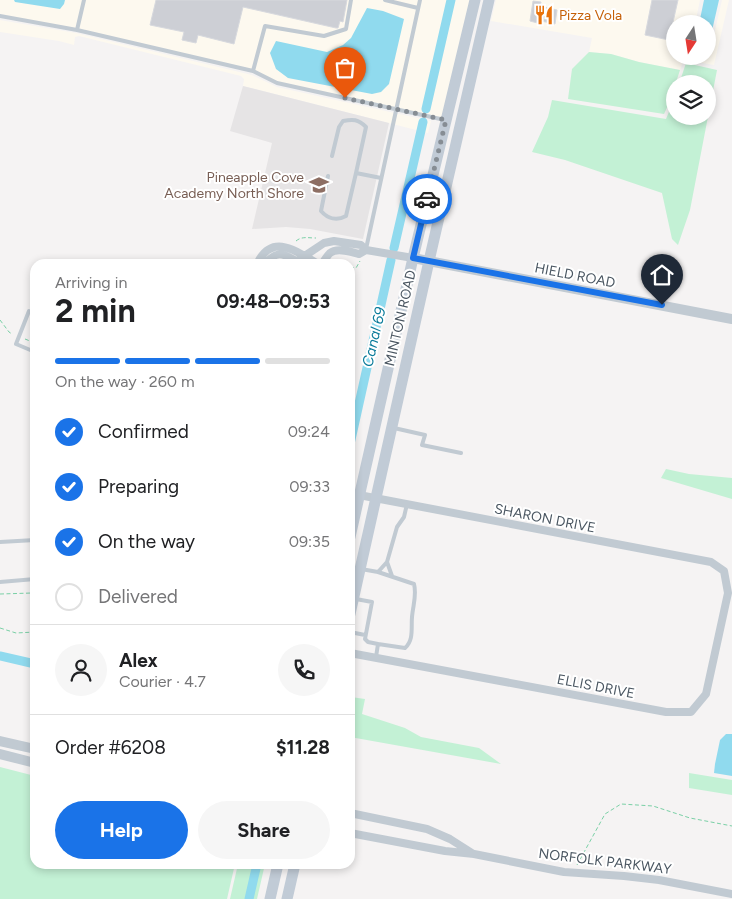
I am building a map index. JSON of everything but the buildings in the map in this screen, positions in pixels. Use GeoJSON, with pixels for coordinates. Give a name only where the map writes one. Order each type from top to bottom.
{"type":"FeatureCollection","features":[{"type":"Feature","properties":{"kind":"main road","name":"MINTON ROAD"},"geometry":{"type":"LineString","coordinates":[[355,514],[474,0]]}},
{"type":"Feature","properties":{"kind":"main road","name":"MINTON ROAD"},"geometry":{"type":"LineString","coordinates":[[355,593],[489,0]]}},
{"type":"Feature","properties":{"kind":"main road"},"geometry":{"type":"LineString","coordinates":[[446,120],[451,138],[446,161],[448,179]]}},
{"type":"Feature","properties":{"kind":"main road"},"geometry":{"type":"LineString","coordinates":[[270,899],[277,869]]}},
{"type":"Feature","properties":{"kind":"main road"},"geometry":{"type":"LineString","coordinates":[[287,899],[294,869]]}},
{"type":"Feature","properties":{"kind":"street"},"geometry":{"type":"LineString","coordinates":[[303,259],[324,243],[334,241],[361,246],[366,250],[413,258]]}},
{"type":"Feature","properties":{"kind":"street"},"geometry":{"type":"LineString","coordinates":[[258,259],[268,248],[284,246],[298,259]]}},
{"type":"Feature","properties":{"kind":"street"},"geometry":{"type":"LineString","coordinates":[[325,259],[330,252],[342,251],[359,254],[366,250]]}},
{"type":"Feature","properties":{"kind":"street"},"geometry":{"type":"LineString","coordinates":[[270,259],[276,254],[284,254],[295,259]]}},
{"type":"Feature","properties":{"kind":"street","name":"HIELD ROAD"},"geometry":{"type":"LineString","coordinates":[[413,258],[732,318]]}},
{"type":"Feature","properties":{"kind":"street","name":"SHARON DRIVE"},"geometry":{"type":"LineString","coordinates":[[359,495],[711,562],[724,571]]}},
{"type":"Feature","properties":{"kind":"street","name":"ELLIS DRIVE"},"geometry":{"type":"LineString","coordinates":[[355,653],[666,712],[690,712],[706,694],[728,594],[724,571]]}},
{"type":"Feature","properties":{"kind":"street"},"geometry":{"type":"LineString","coordinates":[[0,741],[30,748]]}},
{"type":"Feature","properties":{"kind":"street"},"geometry":{"type":"LineString","coordinates":[[0,754],[30,762]]}},
{"type":"Feature","properties":{"kind":"street","name":"NORFOLK PARKWAY"},"geometry":{"type":"LineString","coordinates":[[355,814],[427,829],[450,839],[474,854]]}},
{"type":"Feature","properties":{"kind":"street","name":"NORFOLK PARKWAY"},"geometry":{"type":"LineString","coordinates":[[355,833],[564,872],[658,880],[732,894]]}},
{"type":"Feature","properties":{"kind":"lane"},"geometry":{"type":"LineString","coordinates":[[77,30],[84,0]]}},
{"type":"Feature","properties":{"kind":"lane"},"geometry":{"type":"LineString","coordinates":[[253,71],[264,26],[324,36],[346,29],[351,0]]}},
{"type":"Feature","properties":{"kind":"lane"},"geometry":{"type":"LineString","coordinates":[[385,0],[418,8]]}},
{"type":"Feature","properties":{"kind":"lane"},"geometry":{"type":"LineString","coordinates":[[366,250],[420,0]]}},
{"type":"Feature","properties":{"kind":"lane"},"geometry":{"type":"LineString","coordinates":[[0,16],[77,30],[253,71],[278,83],[446,120]]}},
{"type":"Feature","properties":{"kind":"lane"},"geometry":{"type":"LineString","coordinates":[[328,176],[321,211],[325,216],[332,219],[340,219],[346,216],[366,126],[351,120],[343,121],[332,156]]}},
{"type":"Feature","properties":{"kind":"lane"},"geometry":{"type":"LineString","coordinates":[[356,173],[381,178]]}},
{"type":"Feature","properties":{"kind":"lane"},"geometry":{"type":"LineString","coordinates":[[29,311],[16,344],[30,350]]}},
{"type":"Feature","properties":{"kind":"lane"},"geometry":{"type":"LineString","coordinates":[[391,428],[424,435],[422,445],[461,453]]}},
{"type":"Feature","properties":{"kind":"lane"},"geometry":{"type":"LineString","coordinates":[[378,572],[387,562],[396,527],[404,517],[407,504]]}},
{"type":"Feature","properties":{"kind":"lane"},"geometry":{"type":"LineString","coordinates":[[0,542],[30,540]]}},
{"type":"Feature","properties":{"kind":"lane"},"geometry":{"type":"LineString","coordinates":[[387,562],[392,576]]}},
{"type":"Feature","properties":{"kind":"lane"},"geometry":{"type":"LineString","coordinates":[[355,598],[372,602],[365,635],[365,639],[368,642],[405,648],[410,644],[416,591],[414,584],[378,572],[360,569]]}},
{"type":"Feature","properties":{"kind":"lane"},"geometry":{"type":"LineString","coordinates":[[0,582],[30,580]]}},
{"type":"Feature","properties":{"kind":"lane"},"geometry":{"type":"LineString","coordinates":[[355,633],[365,635]]}},
{"type":"Feature","properties":{"kind":"lane"},"geometry":{"type":"LineString","coordinates":[[376,657],[378,644]]}},
{"type":"Feature","properties":{"kind":"path"},"geometry":{"type":"LineString","coordinates":[[355,268],[360,262],[358,258]]}},
{"type":"Feature","properties":{"kind":"path"},"geometry":{"type":"LineString","coordinates":[[0,628],[16,632],[30,632]]}},
{"type":"Feature","properties":{"kind":"path"},"geometry":{"type":"LineString","coordinates":[[572,872],[605,814],[621,804],[653,806],[690,818],[732,826]]}},
{"type":"Feature","properties":{"kind":"shaded area"},"geometry":{"type":"Polygon","coordinates":[[[0,0],[475,0],[446,120],[277,83],[253,71],[77,30],[0,16],[0,0]]]}},
{"type":"Feature","properties":{"kind":"shaded area"},"geometry":{"type":"Polygon","coordinates":[[[496,0],[700,0],[697,15],[666,15],[666,65],[682,65],[680,70],[611,54],[589,52],[592,38],[491,21],[496,0]]]}},
{"type":"Feature","properties":{"kind":"shaded area"},"geometry":{"type":"Polygon","coordinates":[[[722,0],[729,0],[716,56],[716,26],[722,0]]]}},
{"type":"Feature","properties":{"kind":"shaded area"},"geometry":{"type":"Polygon","coordinates":[[[0,20],[76,33],[252,75],[277,87],[431,121],[428,133],[243,86],[244,79],[241,76],[79,36],[75,37],[74,45],[0,32],[0,20]]]}},
{"type":"Feature","properties":{"kind":"shaded area","name":"Pineapple Cove Academy North Shore"},"geometry":{"type":"Polygon","coordinates":[[[243,86],[389,123],[363,239],[310,229],[286,227],[252,229],[272,143],[230,131],[243,86]]]}},
{"type":"Feature","properties":{"kind":"green space"},"geometry":{"type":"Polygon","coordinates":[[[589,52],[611,54],[680,70],[678,75],[666,75],[666,110],[664,114],[568,99],[572,69],[589,52]]]}},
{"type":"Feature","properties":{"kind":"green space"},"geometry":{"type":"Polygon","coordinates":[[[685,65],[717,70],[716,75],[682,75],[685,65]]]}},
{"type":"Feature","properties":{"kind":"green space"},"geometry":{"type":"Polygon","coordinates":[[[552,100],[666,119],[666,125],[706,125],[690,210],[678,245],[672,239],[662,193],[565,160],[532,152],[548,117],[552,100]]]}},
{"type":"Feature","properties":{"kind":"green space"},"geometry":{"type":"Polygon","coordinates":[[[666,469],[689,474],[732,478],[732,499],[661,478],[666,469]]]}},
{"type":"Feature","properties":{"kind":"green space"},"geometry":{"type":"Polygon","coordinates":[[[355,698],[365,699],[362,714],[405,728],[421,737],[479,748],[501,764],[355,738],[355,698]]]}},
{"type":"Feature","properties":{"kind":"green space"},"geometry":{"type":"Polygon","coordinates":[[[0,767],[30,775],[30,869],[234,869],[227,899],[0,899],[0,767]]]}},
{"type":"Feature","properties":{"kind":"green space"},"geometry":{"type":"Polygon","coordinates":[[[689,773],[732,780],[732,795],[689,788],[689,773]]]}},
{"type":"Feature","properties":{"kind":"green space"},"geometry":{"type":"Polygon","coordinates":[[[237,869],[264,869],[257,899],[230,899],[237,869]]]}},
{"type":"Feature","properties":{"kind":"water"},"geometry":{"type":"Polygon","coordinates":[[[14,0],[65,0],[60,9],[15,2],[14,0]]]}},
{"type":"Feature","properties":{"kind":"water"},"geometry":{"type":"Polygon","coordinates":[[[704,0],[719,0],[716,15],[701,15],[704,0]]]}},
{"type":"Feature","properties":{"kind":"water"},"geometry":{"type":"Polygon","coordinates":[[[367,8],[383,11],[404,19],[389,84],[381,92],[372,94],[288,78],[276,69],[270,53],[276,41],[327,52],[343,45],[351,38],[367,8]]]}},
{"type":"Feature","properties":{"kind":"water"},"geometry":{"type":"Polygon","coordinates":[[[726,734],[732,734],[732,776],[714,773],[720,740],[726,734]]]}},
{"type":"Feature","properties":{"kind":"waterway","name":"Canal 69"},"geometry":{"type":"LineString","coordinates":[[426,109],[451,0]]}},
{"type":"Feature","properties":{"kind":"waterway","name":"Canal 69"},"geometry":{"type":"LineString","coordinates":[[394,248],[423,122]]}},
{"type":"Feature","properties":{"kind":"waterway","name":"Canal 69"},"geometry":{"type":"LineString","coordinates":[[355,422],[391,260]]}},
{"type":"Feature","properties":{"kind":"waterway"},"geometry":{"type":"LineString","coordinates":[[0,656],[30,663]]}},
{"type":"Feature","properties":{"kind":"waterway","name":"Canal 69"},"geometry":{"type":"LineString","coordinates":[[249,899],[256,869]]}},
{"type":"Feature","properties":{"kind":"way so far"},"geometry":{"type":"LineString","coordinates":[[345,98],[446,120],[427,199]]}},
{"type":"Feature","properties":{"kind":"place","name":"Pizza Vola"},"geometry":{"type":"Point","coordinates":[544,15]}},
{"type":"Feature","properties":{"kind":"place","name":"Pineapple Cove Academy North Shore"},"geometry":{"type":"Point","coordinates":[319,185]}},
{"type":"Feature","properties":{"kind":"route"},"geometry":{"type":"LineString","coordinates":[[427,199],[413,258],[662,305]]}}]}
